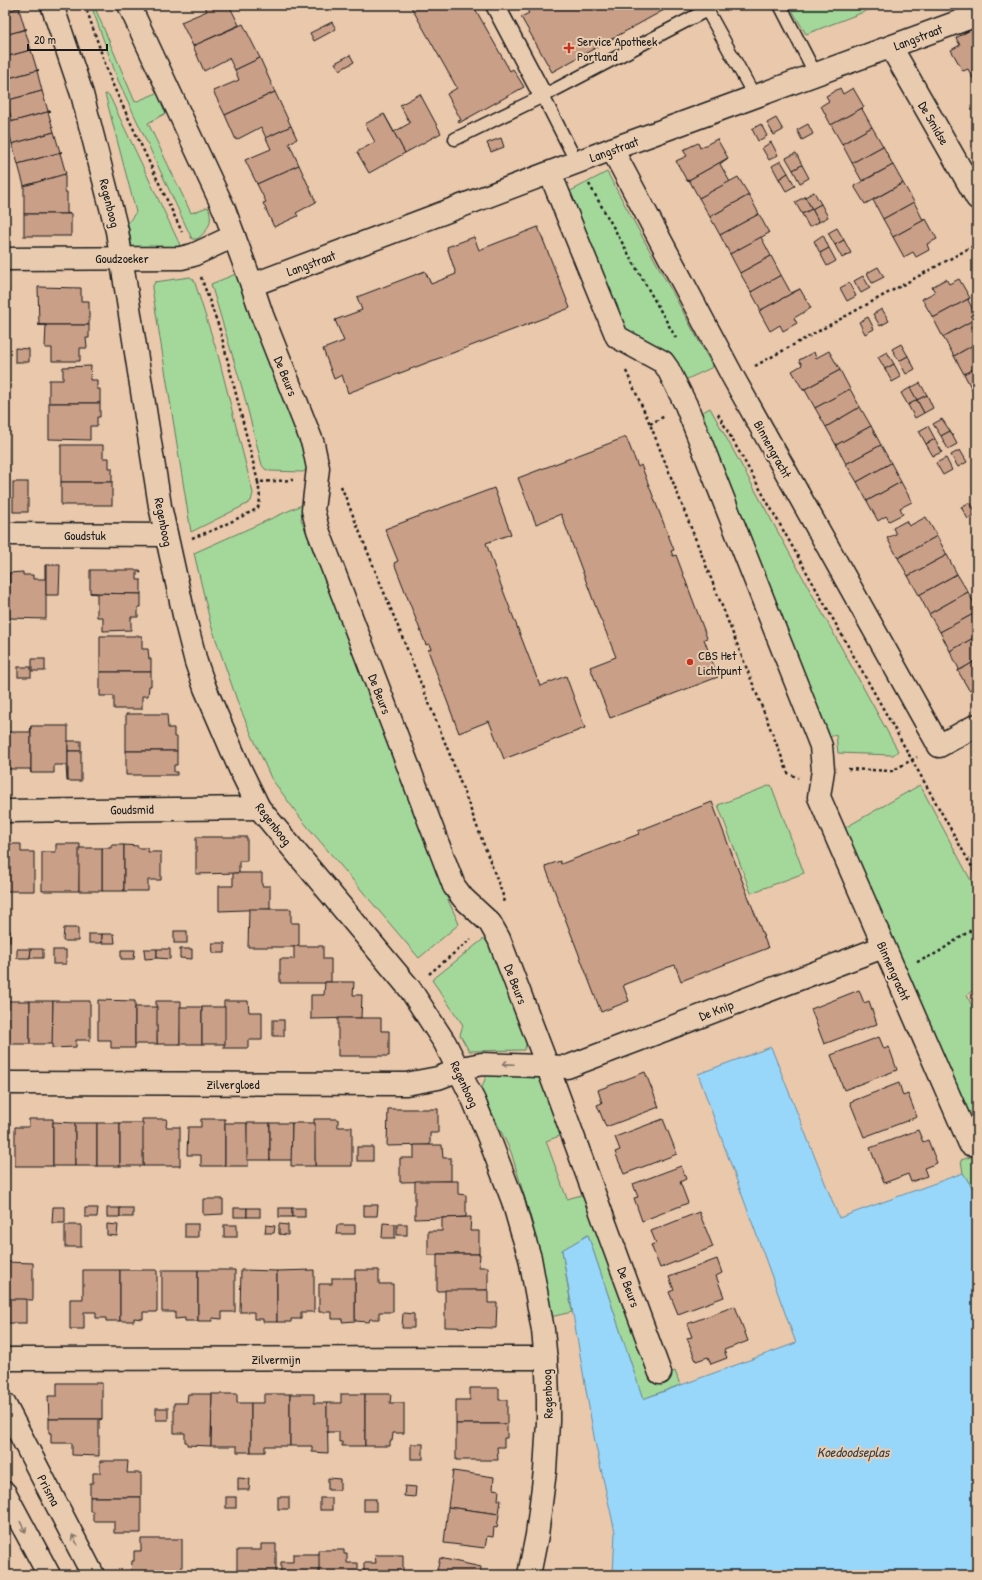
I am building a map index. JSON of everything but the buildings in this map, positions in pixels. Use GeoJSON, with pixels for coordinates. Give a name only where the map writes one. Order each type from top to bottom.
{"type":"FeatureCollection","features":[{"type":"Feature","properties":{"kind":"street","name":"Regenboog"},"geometry":{"type":"LineString","coordinates":[[52,5],[82,94],[117,231],[160,506],[184,615],[196,662],[205,688],[240,769],[259,808],[410,989],[445,1043],[459,1070],[513,1201],[530,1258],[543,1330],[546,1358],[548,1422],[546,1471],[537,1535],[529,1575]]}},
{"type":"Feature","properties":{"kind":"street","name":"De Beurs"},"geometry":{"type":"LineString","coordinates":[[129,5],[224,209],[262,315],[316,454],[318,479],[313,510],[320,538],[454,886],[462,898],[490,923],[499,940],[548,1065],[660,1373]]}},
{"type":"Feature","properties":{"kind":"street"},"geometry":{"type":"LineString","coordinates":[[494,5],[543,96]]}},
{"type":"Feature","properties":{"kind":"street","name":"Langstraat"},"geometry":{"type":"LineString","coordinates":[[252,285],[577,162],[977,15]]}},
{"type":"Feature","properties":{"kind":"street","name":"De Smidse"},"geometry":{"type":"LineString","coordinates":[[891,47],[977,198]]}},
{"type":"Feature","properties":{"kind":"street","name":"Binnengracht"},"geometry":{"type":"LineString","coordinates":[[612,149],[733,377],[939,746]]}},
{"type":"Feature","properties":{"kind":"street"},"geometry":{"type":"LineString","coordinates":[[550,173],[617,337]]}},
{"type":"Feature","properties":{"kind":"street","name":"Goudzoeker"},"geometry":{"type":"LineString","coordinates":[[5,259],[180,258],[193,255],[234,236]]}},
{"type":"Feature","properties":{"kind":"street","name":"Binnengracht"},"geometry":{"type":"LineString","coordinates":[[617,337],[664,362],[686,405],[821,746],[823,760],[814,780],[819,797],[970,1144]]}},
{"type":"Feature","properties":{"kind":"street","name":"Goudstuk"},"geometry":{"type":"LineString","coordinates":[[5,534],[166,535]]}},
{"type":"Feature","properties":{"kind":"street"},"geometry":{"type":"LineString","coordinates":[[939,746],[977,725]]}},
{"type":"Feature","properties":{"kind":"street","name":"Goudsmid"},"geometry":{"type":"LineString","coordinates":[[5,811],[259,808]]}},
{"type":"Feature","properties":{"kind":"street","name":"De Knip"},"geometry":{"type":"LineString","coordinates":[[459,1070],[482,1064],[548,1065],[567,1067],[883,947]]}},
{"type":"Feature","properties":{"kind":"street","name":"Zilvergloed"},"geometry":{"type":"LineString","coordinates":[[5,1083],[406,1084],[438,1078],[459,1070]]}},
{"type":"Feature","properties":{"kind":"street","name":"Zilvermijn"},"geometry":{"type":"LineString","coordinates":[[5,1359],[546,1358]]}},
{"type":"Feature","properties":{"kind":"street","name":"Prisma"},"geometry":{"type":"LineString","coordinates":[[5,1405],[94,1575]]}},
{"type":"Feature","properties":{"kind":"street"},"geometry":{"type":"LineString","coordinates":[[5,1493],[49,1575]]}},
{"type":"Feature","properties":{"kind":"lane"},"geometry":{"type":"LineString","coordinates":[[780,5],[816,75]]}},
{"type":"Feature","properties":{"kind":"lane"},"geometry":{"type":"LineString","coordinates":[[455,139],[543,96],[707,10],[755,97]]}},
{"type":"Feature","properties":{"kind":"lane"},"geometry":{"type":"LineString","coordinates":[[543,96],[577,162]]}},
{"type":"Feature","properties":{"kind":"path"},"geometry":{"type":"LineString","coordinates":[[577,162],[680,346]]}},
{"type":"Feature","properties":{"kind":"path"},"geometry":{"type":"LineString","coordinates":[[733,377],[977,244]]}},
{"type":"Feature","properties":{"kind":"path"},"geometry":{"type":"LineString","coordinates":[[617,337],[625,367],[650,424],[788,773],[814,780],[836,768],[892,771],[939,746]]}},
{"type":"Feature","properties":{"kind":"path"},"geometry":{"type":"LineString","coordinates":[[650,424],[686,405]]}},
{"type":"Feature","properties":{"kind":"path"},"geometry":{"type":"LineString","coordinates":[[714,407],[977,876]]}},
{"type":"Feature","properties":{"kind":"path"},"geometry":{"type":"LineString","coordinates":[[166,535],[190,538],[216,529],[257,509],[260,505],[258,482]]}},
{"type":"Feature","properties":{"kind":"path"},"geometry":{"type":"LineString","coordinates":[[894,972],[937,953],[977,926]]}},
{"type":"Feature","properties":{"kind":"green space"},"geometry":{"type":"Polygon","coordinates":[[[91,5],[101,5],[95,8],[135,102],[157,93],[166,113],[148,123],[191,213],[208,207],[210,212],[209,225],[204,233],[197,239],[192,239],[118,80],[91,5]]]}},
{"type":"Feature","properties":{"kind":"green space"},"geometry":{"type":"Polygon","coordinates":[[[789,5],[882,5],[806,34],[789,5]]]}},
{"type":"Feature","properties":{"kind":"green space"},"geometry":{"type":"Polygon","coordinates":[[[105,94],[109,95],[180,245],[174,249],[132,248],[128,223],[136,212],[105,94]]]}},
{"type":"Feature","properties":{"kind":"green space"},"geometry":{"type":"Polygon","coordinates":[[[607,172],[713,367],[685,380],[623,335],[565,194],[607,172]]]}},
{"type":"Feature","properties":{"kind":"green space"},"geometry":{"type":"Polygon","coordinates":[[[236,274],[307,455],[306,470],[303,472],[270,471],[265,469],[262,465],[243,391],[211,284],[236,274]]]}},
{"type":"Feature","properties":{"kind":"green space"},"geometry":{"type":"Polygon","coordinates":[[[190,277],[194,280],[218,355],[253,493],[251,501],[247,504],[191,532],[152,288],[155,282],[190,277]]]}},
{"type":"Feature","properties":{"kind":"green space"},"geometry":{"type":"Polygon","coordinates":[[[710,408],[898,751],[893,755],[838,753],[836,735],[828,737],[696,416],[710,408]]]}},
{"type":"Feature","properties":{"kind":"green space"},"geometry":{"type":"Polygon","coordinates":[[[304,504],[301,519],[444,891],[459,924],[419,958],[302,820],[271,778],[239,706],[211,625],[194,553],[304,504]]]}},
{"type":"Feature","properties":{"kind":"green space"},"geometry":{"type":"Polygon","coordinates":[[[771,785],[804,873],[751,893],[718,805],[771,785]]]}},
{"type":"Feature","properties":{"kind":"green space"},"geometry":{"type":"Polygon","coordinates":[[[920,785],[977,892],[977,987],[967,995],[977,1018],[977,1146],[843,829],[920,785]]]}},
{"type":"Feature","properties":{"kind":"green space"},"geometry":{"type":"Polygon","coordinates":[[[486,937],[528,1040],[524,1050],[469,1051],[460,1035],[463,1025],[432,980],[486,937]]]}},
{"type":"Feature","properties":{"kind":"green space"},"geometry":{"type":"Polygon","coordinates":[[[487,1074],[538,1074],[562,1135],[546,1141],[567,1199],[585,1194],[655,1378],[675,1371],[680,1385],[643,1399],[588,1235],[562,1250],[572,1312],[550,1317],[533,1225],[511,1152],[481,1090],[487,1074]]]}},
{"type":"Feature","properties":{"kind":"green space"},"geometry":{"type":"Polygon","coordinates":[[[977,1155],[977,1190],[973,1189],[963,1173],[961,1160],[977,1155]]]}},
{"type":"Feature","properties":{"kind":"water","name":"Koedoodseplas"},"geometry":{"type":"Polygon","coordinates":[[[771,1047],[839,1218],[963,1173],[973,1189],[977,1190],[977,1575],[613,1575],[615,1532],[595,1442],[562,1250],[588,1235],[643,1399],[796,1343],[698,1074],[771,1047]]]}},
{"type":"Feature","properties":{"kind":"place","name":"Service Apotheek Portland"},"geometry":{"type":"Point","coordinates":[569,48]}},
{"type":"Feature","properties":{"kind":"place","name":"CBS Het Lichtpunt"},"geometry":{"type":"Point","coordinates":[690,662]}}]}
